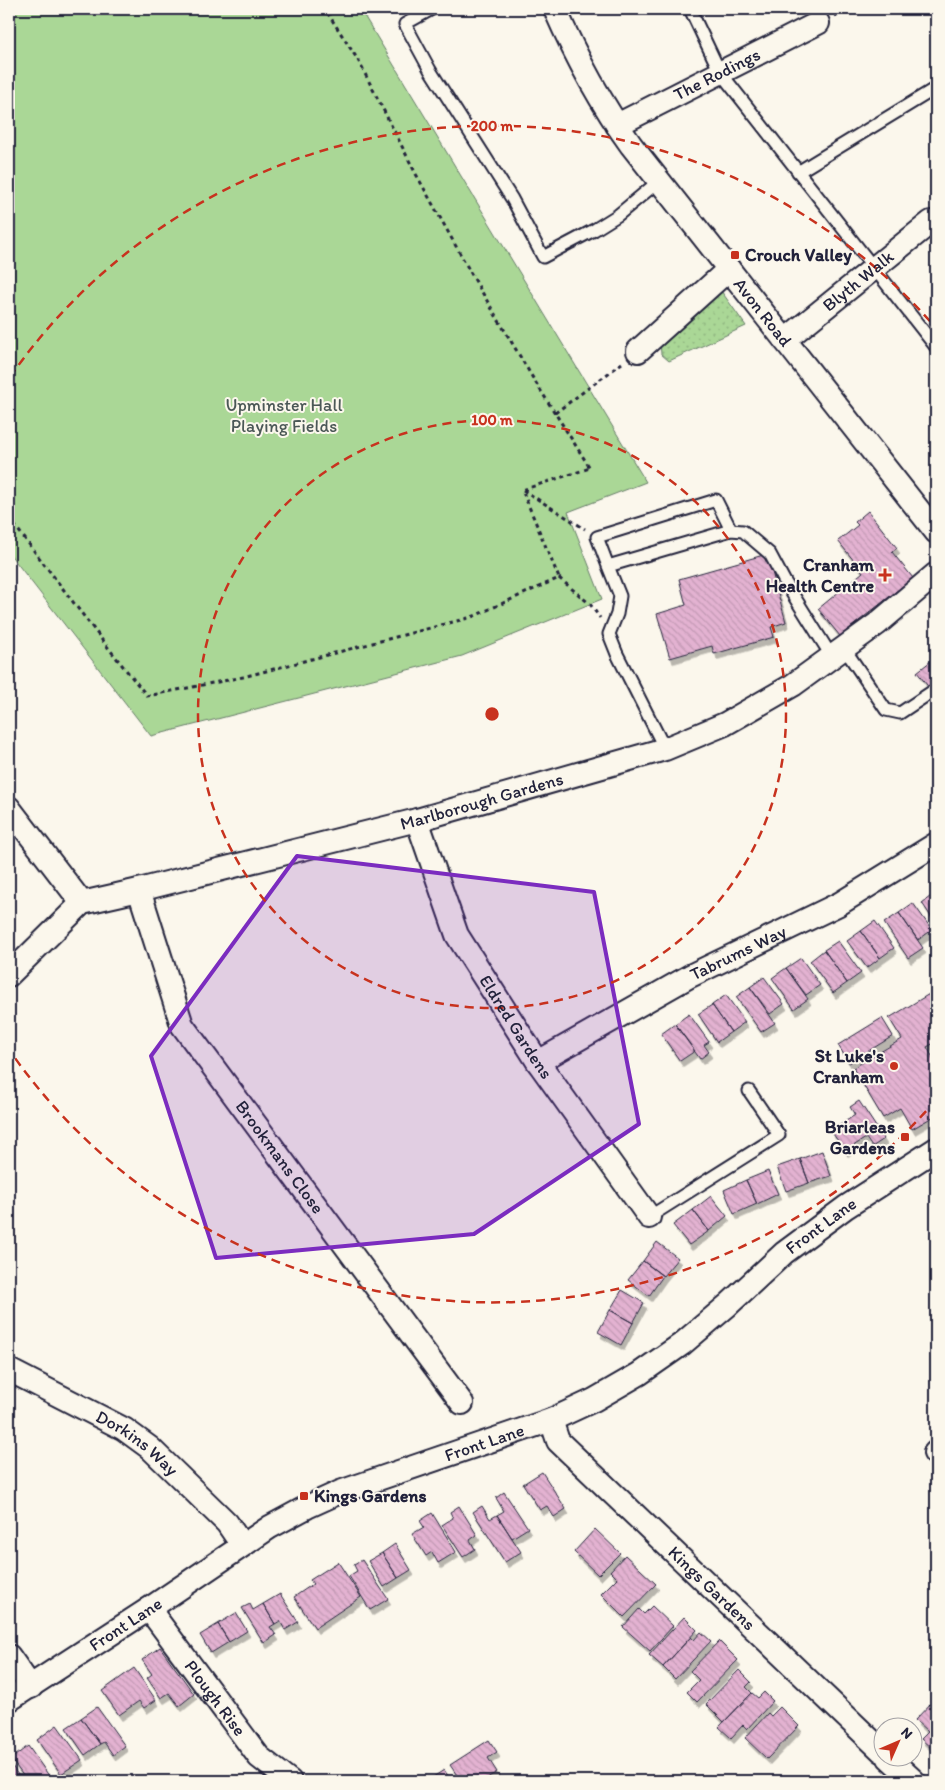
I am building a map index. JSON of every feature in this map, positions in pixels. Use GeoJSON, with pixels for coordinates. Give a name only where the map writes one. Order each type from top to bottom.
{"type":"FeatureCollection","features":[{"type":"Feature","properties":{"kind":"street","name":"Avon Road"},"geometry":{"type":"LineString","coordinates":[[556,9],[586,74],[617,125],[936,532]]}},
{"type":"Feature","properties":{"kind":"street","name":"The Rodings"},"geometry":{"type":"LineString","coordinates":[[617,125],[818,24]]}},
{"type":"Feature","properties":{"kind":"street","name":"Blyth Walk"},"geometry":{"type":"LineString","coordinates":[[785,340],[931,222]]}},
{"type":"Feature","properties":{"kind":"street"},"geometry":{"type":"LineString","coordinates":[[638,351],[729,269]]}},
{"type":"Feature","properties":{"kind":"street","name":"Marlborough Gardens"},"geometry":{"type":"LineString","coordinates":[[82,903],[417,820],[665,749],[725,724],[793,685],[877,624],[936,574]]}},
{"type":"Feature","properties":{"kind":"street"},"geometry":{"type":"LineString","coordinates":[[9,808],[82,903],[9,975]]}},
{"type":"Feature","properties":{"kind":"street","name":"Eldred Gardens"},"geometry":{"type":"LineString","coordinates":[[417,820],[457,935],[538,1062],[649,1217]]}},
{"type":"Feature","properties":{"kind":"street","name":"Tabrums Way"},"geometry":{"type":"LineString","coordinates":[[538,1062],[690,976],[839,904],[936,844]]}},
{"type":"Feature","properties":{"kind":"street","name":"Brookmans Close"},"geometry":{"type":"LineString","coordinates":[[139,890],[182,1025],[462,1404]]}},
{"type":"Feature","properties":{"kind":"street","name":"Front Lane"},"geometry":{"type":"LineString","coordinates":[[9,1700],[149,1609],[242,1545],[299,1511],[340,1492],[551,1420],[594,1400],[682,1344],[728,1305],[784,1253],[846,1207],[936,1149]]}},
{"type":"Feature","properties":{"kind":"street","name":"Dorkins Way"},"geometry":{"type":"LineString","coordinates":[[9,1370],[131,1434],[150,1448],[227,1523],[242,1545]]}},
{"type":"Feature","properties":{"kind":"street","name":"Kings Gardens"},"geometry":{"type":"LineString","coordinates":[[551,1420],[558,1441],[872,1741]]}},
{"type":"Feature","properties":{"kind":"street","name":"Plough Rise"},"geometry":{"type":"LineString","coordinates":[[149,1609],[260,1757],[290,1781]]}},
{"type":"Feature","properties":{"kind":"street"},"geometry":{"type":"LineString","coordinates":[[9,1656],[31,1687]]}},
{"type":"Feature","properties":{"kind":"street"},"geometry":{"type":"LineString","coordinates":[[900,1768],[914,1781]]}},
{"type":"Feature","properties":{"kind":"lane"},"geometry":{"type":"LineString","coordinates":[[432,9],[406,24],[430,70],[512,200],[544,257],[618,215],[659,181]]}},
{"type":"Feature","properties":{"kind":"lane"},"geometry":{"type":"LineString","coordinates":[[690,9],[720,72],[936,347]]}},
{"type":"Feature","properties":{"kind":"lane"},"geometry":{"type":"LineString","coordinates":[[798,172],[936,88]]}},
{"type":"Feature","properties":{"kind":"lane"},"geometry":{"type":"LineString","coordinates":[[665,749],[617,654],[610,634],[617,614],[620,596],[597,537],[716,500],[731,530]]}},
{"type":"Feature","properties":{"kind":"lane"},"geometry":{"type":"LineString","coordinates":[[608,566],[731,530],[743,531],[770,554],[785,582],[838,652],[886,710],[900,713],[936,689]]}},
{"type":"Feature","properties":{"kind":"lane"},"geometry":{"type":"LineString","coordinates":[[649,1217],[779,1135],[749,1091]]}},
{"type":"Feature","properties":{"kind":"path"},"geometry":{"type":"LineString","coordinates":[[325,9],[358,60],[416,174],[473,277],[590,468],[522,490]]}},
{"type":"Feature","properties":{"kind":"path"},"geometry":{"type":"LineString","coordinates":[[555,413],[638,351]]}},
{"type":"Feature","properties":{"kind":"path"},"geometry":{"type":"LineString","coordinates":[[522,490],[597,537]]}},
{"type":"Feature","properties":{"kind":"path"},"geometry":{"type":"LineString","coordinates":[[522,490],[559,578],[590,604],[610,634]]}},
{"type":"Feature","properties":{"kind":"path"},"geometry":{"type":"LineString","coordinates":[[9,518],[147,696],[243,678],[472,617],[559,578]]}},
{"type":"Feature","properties":{"kind":"highlighted area"},"geometry":{"type":"Polygon","coordinates":[[[297,856],[594,892],[639,1124],[474,1234],[216,1258],[151,1056],[297,856]]]}},
{"type":"Feature","properties":{"kind":"green space","name":"Upminster Hall Playing Fields"},"geometry":{"type":"Polygon","coordinates":[[[9,9],[360,9],[646,482],[568,512],[602,599],[462,656],[151,736],[9,553],[9,9]]]}},
{"type":"Feature","properties":{"kind":"green space"},"geometry":{"type":"Polygon","coordinates":[[[719,288],[746,326],[669,361],[661,354],[660,342],[719,288]]]}},
{"type":"Feature","properties":{"kind":"building","name":"Cranham Health Centre"},"geometry":{"type":"Polygon","coordinates":[[[868,511],[897,548],[892,552],[913,578],[840,636],[818,609],[863,572],[838,541],[858,525],[855,522],[868,511]]]}},
{"type":"Feature","properties":{"kind":"building"},"geometry":{"type":"Polygon","coordinates":[[[767,554],[786,622],[771,627],[774,637],[714,654],[712,646],[670,658],[657,614],[686,605],[679,579],[767,554]]]}},
{"type":"Feature","properties":{"kind":"building"},"geometry":{"type":"Polygon","coordinates":[[[936,657],[936,684],[930,689],[917,672],[936,657]]]}},
{"type":"Feature","properties":{"kind":"building"},"geometry":{"type":"Polygon","coordinates":[[[935,893],[936,895],[936,924],[922,903],[935,893]]]}},
{"type":"Feature","properties":{"kind":"building"},"geometry":{"type":"Polygon","coordinates":[[[913,903],[932,930],[918,940],[899,913],[913,903]]]}},
{"type":"Feature","properties":{"kind":"building"},"geometry":{"type":"Polygon","coordinates":[[[899,913],[923,948],[908,958],[884,923],[899,913]]]}},
{"type":"Feature","properties":{"kind":"building"},"geometry":{"type":"Polygon","coordinates":[[[875,921],[894,948],[880,958],[861,931],[875,921]]]}},
{"type":"Feature","properties":{"kind":"building"},"geometry":{"type":"Polygon","coordinates":[[[861,931],[880,958],[867,968],[847,941],[861,931]]]}},
{"type":"Feature","properties":{"kind":"building"},"geometry":{"type":"Polygon","coordinates":[[[838,941],[861,973],[847,983],[824,950],[838,941]]]}},
{"type":"Feature","properties":{"kind":"building"},"geometry":{"type":"Polygon","coordinates":[[[824,950],[847,983],[833,993],[810,961],[824,950]]]}},
{"type":"Feature","properties":{"kind":"building"},"geometry":{"type":"Polygon","coordinates":[[[801,958],[820,985],[806,995],[786,968],[801,958]]]}},
{"type":"Feature","properties":{"kind":"building"},"geometry":{"type":"Polygon","coordinates":[[[786,968],[808,999],[794,1009],[772,978],[786,968]]]}},
{"type":"Feature","properties":{"kind":"building"},"geometry":{"type":"Polygon","coordinates":[[[764,977],[784,1004],[770,1014],[750,987],[764,977]]]}},
{"type":"Feature","properties":{"kind":"building"},"geometry":{"type":"Polygon","coordinates":[[[750,987],[775,1023],[761,1032],[736,997],[750,987]]]}},
{"type":"Feature","properties":{"kind":"building"},"geometry":{"type":"Polygon","coordinates":[[[936,990],[936,1042],[927,1047],[936,1063],[936,1094],[932,1097],[936,1103],[936,1115],[912,1129],[900,1108],[883,1118],[853,1068],[902,1039],[889,1018],[936,990]]]}},
{"type":"Feature","properties":{"kind":"building"},"geometry":{"type":"Polygon","coordinates":[[[726,995],[745,1022],[731,1032],[712,1005],[726,995]]]}},
{"type":"Feature","properties":{"kind":"building"},"geometry":{"type":"Polygon","coordinates":[[[712,1005],[731,1032],[717,1042],[698,1014],[712,1005]]]}},
{"type":"Feature","properties":{"kind":"building"},"geometry":{"type":"Polygon","coordinates":[[[689,1014],[709,1042],[704,1045],[709,1052],[700,1059],[675,1024],[689,1014]]]}},
{"type":"Feature","properties":{"kind":"building"},"geometry":{"type":"Polygon","coordinates":[[[882,1018],[893,1036],[849,1063],[838,1045],[882,1018]]]}},
{"type":"Feature","properties":{"kind":"building"},"geometry":{"type":"Polygon","coordinates":[[[675,1024],[695,1051],[680,1061],[661,1034],[675,1024]]]}},
{"type":"Feature","properties":{"kind":"building"},"geometry":{"type":"Polygon","coordinates":[[[859,1101],[884,1139],[872,1147],[866,1138],[845,1151],[831,1131],[855,1115],[850,1107],[859,1101]]]}},
{"type":"Feature","properties":{"kind":"building"},"geometry":{"type":"Polygon","coordinates":[[[822,1151],[831,1176],[809,1183],[800,1159],[822,1151]]]}},
{"type":"Feature","properties":{"kind":"building"},"geometry":{"type":"Polygon","coordinates":[[[800,1159],[809,1183],[786,1191],[777,1167],[800,1159]]]}},
{"type":"Feature","properties":{"kind":"building"},"geometry":{"type":"Polygon","coordinates":[[[768,1171],[778,1194],[757,1204],[746,1180],[768,1171]]]}},
{"type":"Feature","properties":{"kind":"building"},"geometry":{"type":"Polygon","coordinates":[[[746,1180],[757,1204],[734,1214],[724,1190],[746,1180]]]}},
{"type":"Feature","properties":{"kind":"building"},"geometry":{"type":"Polygon","coordinates":[[[711,1196],[727,1216],[709,1231],[693,1210],[711,1196]]]}},
{"type":"Feature","properties":{"kind":"building"},"geometry":{"type":"Polygon","coordinates":[[[693,1210],[709,1231],[689,1245],[673,1225],[693,1210]]]}},
{"type":"Feature","properties":{"kind":"building"},"geometry":{"type":"Polygon","coordinates":[[[657,1242],[678,1258],[663,1276],[643,1261],[657,1242]]]}},
{"type":"Feature","properties":{"kind":"building"},"geometry":{"type":"Polygon","coordinates":[[[643,1261],[663,1276],[649,1296],[628,1280],[643,1261]]]}},
{"type":"Feature","properties":{"kind":"building"},"geometry":{"type":"Polygon","coordinates":[[[622,1290],[644,1303],[633,1323],[610,1310],[622,1290]]]}},
{"type":"Feature","properties":{"kind":"building"},"geometry":{"type":"Polygon","coordinates":[[[610,1310],[633,1323],[621,1345],[598,1332],[610,1310]]]}},
{"type":"Feature","properties":{"kind":"building"},"geometry":{"type":"Polygon","coordinates":[[[542,1472],[566,1509],[554,1517],[547,1506],[540,1510],[523,1484],[542,1472]]]}},
{"type":"Feature","properties":{"kind":"building"},"geometry":{"type":"Polygon","coordinates":[[[504,1492],[528,1528],[512,1538],[497,1515],[504,1511],[496,1498],[504,1492]]]}},
{"type":"Feature","properties":{"kind":"building"},"geometry":{"type":"Polygon","coordinates":[[[459,1506],[477,1535],[470,1540],[475,1549],[463,1557],[442,1525],[453,1518],[450,1512],[459,1506]]]}},
{"type":"Feature","properties":{"kind":"building"},"geometry":{"type":"Polygon","coordinates":[[[482,1506],[490,1519],[497,1515],[521,1552],[505,1562],[473,1512],[482,1506]]]}},
{"type":"Feature","properties":{"kind":"building"},"geometry":{"type":"Polygon","coordinates":[[[432,1513],[456,1552],[438,1563],[432,1552],[426,1556],[412,1534],[424,1527],[420,1521],[432,1513]]]}},
{"type":"Feature","properties":{"kind":"building"},"geometry":{"type":"Polygon","coordinates":[[[595,1529],[620,1553],[598,1575],[574,1552],[595,1529]]]}},
{"type":"Feature","properties":{"kind":"building"},"geometry":{"type":"Polygon","coordinates":[[[395,1544],[411,1570],[398,1578],[382,1553],[395,1544]]]}},
{"type":"Feature","properties":{"kind":"building"},"geometry":{"type":"Polygon","coordinates":[[[382,1553],[398,1578],[384,1587],[368,1561],[382,1553]]]}},
{"type":"Feature","properties":{"kind":"building"},"geometry":{"type":"Polygon","coordinates":[[[625,1555],[656,1584],[624,1617],[601,1594],[617,1578],[610,1571],[625,1555]]]}},
{"type":"Feature","properties":{"kind":"building"},"geometry":{"type":"Polygon","coordinates":[[[362,1560],[388,1599],[370,1610],[349,1576],[357,1571],[354,1565],[362,1560]]]}},
{"type":"Feature","properties":{"kind":"building"},"geometry":{"type":"Polygon","coordinates":[[[338,1562],[361,1597],[315,1628],[294,1597],[313,1584],[310,1580],[338,1562]]]}},
{"type":"Feature","properties":{"kind":"building"},"geometry":{"type":"Polygon","coordinates":[[[280,1594],[298,1622],[285,1630],[280,1621],[275,1624],[263,1604],[280,1594]]]}},
{"type":"Feature","properties":{"kind":"building"},"geometry":{"type":"Polygon","coordinates":[[[250,1604],[253,1610],[263,1604],[275,1624],[270,1627],[276,1635],[264,1643],[242,1608],[250,1604]]]}},
{"type":"Feature","properties":{"kind":"building"},"geometry":{"type":"Polygon","coordinates":[[[652,1606],[673,1626],[650,1651],[623,1627],[639,1609],[644,1614],[652,1606]]]}},
{"type":"Feature","properties":{"kind":"building"},"geometry":{"type":"Polygon","coordinates":[[[236,1613],[247,1631],[229,1642],[218,1624],[236,1613]]]}},
{"type":"Feature","properties":{"kind":"building"},"geometry":{"type":"Polygon","coordinates":[[[684,1617],[697,1630],[663,1667],[649,1655],[684,1617]]]}},
{"type":"Feature","properties":{"kind":"building"},"geometry":{"type":"Polygon","coordinates":[[[218,1624],[229,1642],[211,1653],[200,1635],[218,1624]]]}},
{"type":"Feature","properties":{"kind":"building"},"geometry":{"type":"Polygon","coordinates":[[[701,1632],[711,1641],[675,1679],[663,1667],[691,1637],[694,1640],[701,1632]]]}},
{"type":"Feature","properties":{"kind":"building"},"geometry":{"type":"Polygon","coordinates":[[[719,1641],[738,1660],[697,1702],[687,1692],[699,1680],[690,1671],[719,1641]]]}},
{"type":"Feature","properties":{"kind":"building"},"geometry":{"type":"Polygon","coordinates":[[[160,1647],[194,1694],[179,1706],[169,1693],[161,1698],[147,1678],[152,1674],[142,1660],[160,1647]]]}},
{"type":"Feature","properties":{"kind":"building"},"geometry":{"type":"Polygon","coordinates":[[[134,1668],[156,1700],[144,1708],[139,1701],[119,1715],[102,1691],[134,1668]]]}},
{"type":"Feature","properties":{"kind":"building"},"geometry":{"type":"Polygon","coordinates":[[[739,1670],[751,1682],[746,1687],[752,1693],[724,1722],[706,1704],[739,1670]]]}},
{"type":"Feature","properties":{"kind":"building"},"geometry":{"type":"Polygon","coordinates":[[[764,1692],[773,1701],[747,1729],[743,1725],[731,1738],[719,1727],[752,1693],[758,1698],[764,1692]]]}},
{"type":"Feature","properties":{"kind":"building"},"geometry":{"type":"Polygon","coordinates":[[[933,1701],[936,1704],[936,1743],[931,1748],[922,1740],[928,1732],[922,1726],[922,1718],[917,1718],[933,1701]]]}},
{"type":"Feature","properties":{"kind":"building"},"geometry":{"type":"Polygon","coordinates":[[[97,1707],[125,1746],[113,1755],[104,1742],[100,1744],[81,1718],[97,1707]]]}},
{"type":"Feature","properties":{"kind":"building"},"geometry":{"type":"Polygon","coordinates":[[[780,1707],[799,1726],[767,1759],[745,1738],[768,1713],[771,1716],[780,1707]]]}},
{"type":"Feature","properties":{"kind":"building"},"geometry":{"type":"Polygon","coordinates":[[[81,1718],[100,1744],[85,1755],[66,1728],[81,1718]]]}},
{"type":"Feature","properties":{"kind":"building"},"geometry":{"type":"Polygon","coordinates":[[[57,1725],[82,1760],[61,1774],[37,1740],[57,1725]]]}},
{"type":"Feature","properties":{"kind":"building"},"geometry":{"type":"Polygon","coordinates":[[[489,1740],[497,1752],[488,1758],[497,1772],[482,1781],[461,1781],[450,1765],[489,1740]]]}},
{"type":"Feature","properties":{"kind":"building"},"geometry":{"type":"Polygon","coordinates":[[[28,1746],[51,1781],[33,1781],[32,1779],[27,1781],[11,1759],[28,1746]]]}},
{"type":"Feature","properties":{"kind":"building"},"geometry":{"type":"Polygon","coordinates":[[[12,1766],[22,1781],[9,1781],[9,1768],[12,1766]]]}},
{"type":"Feature","properties":{"kind":"building"},"geometry":{"type":"Polygon","coordinates":[[[444,1770],[452,1781],[432,1781],[430,1779],[444,1770]]]}},
{"type":"Feature","properties":{"kind":"place","name":"Crouch Valley"},"geometry":{"type":"Point","coordinates":[735,255]}},
{"type":"Feature","properties":{"kind":"place","name":"Cranham Health Centre"},"geometry":{"type":"Point","coordinates":[885,575]}},
{"type":"Feature","properties":{"kind":"place","name":"St Luke's Cranham"},"geometry":{"type":"Point","coordinates":[894,1066]}},
{"type":"Feature","properties":{"kind":"place","name":"Briarleas Gardens"},"geometry":{"type":"Point","coordinates":[905,1137]}},
{"type":"Feature","properties":{"kind":"place","name":"Kings Gardens"},"geometry":{"type":"Point","coordinates":[304,1496]}}]}
